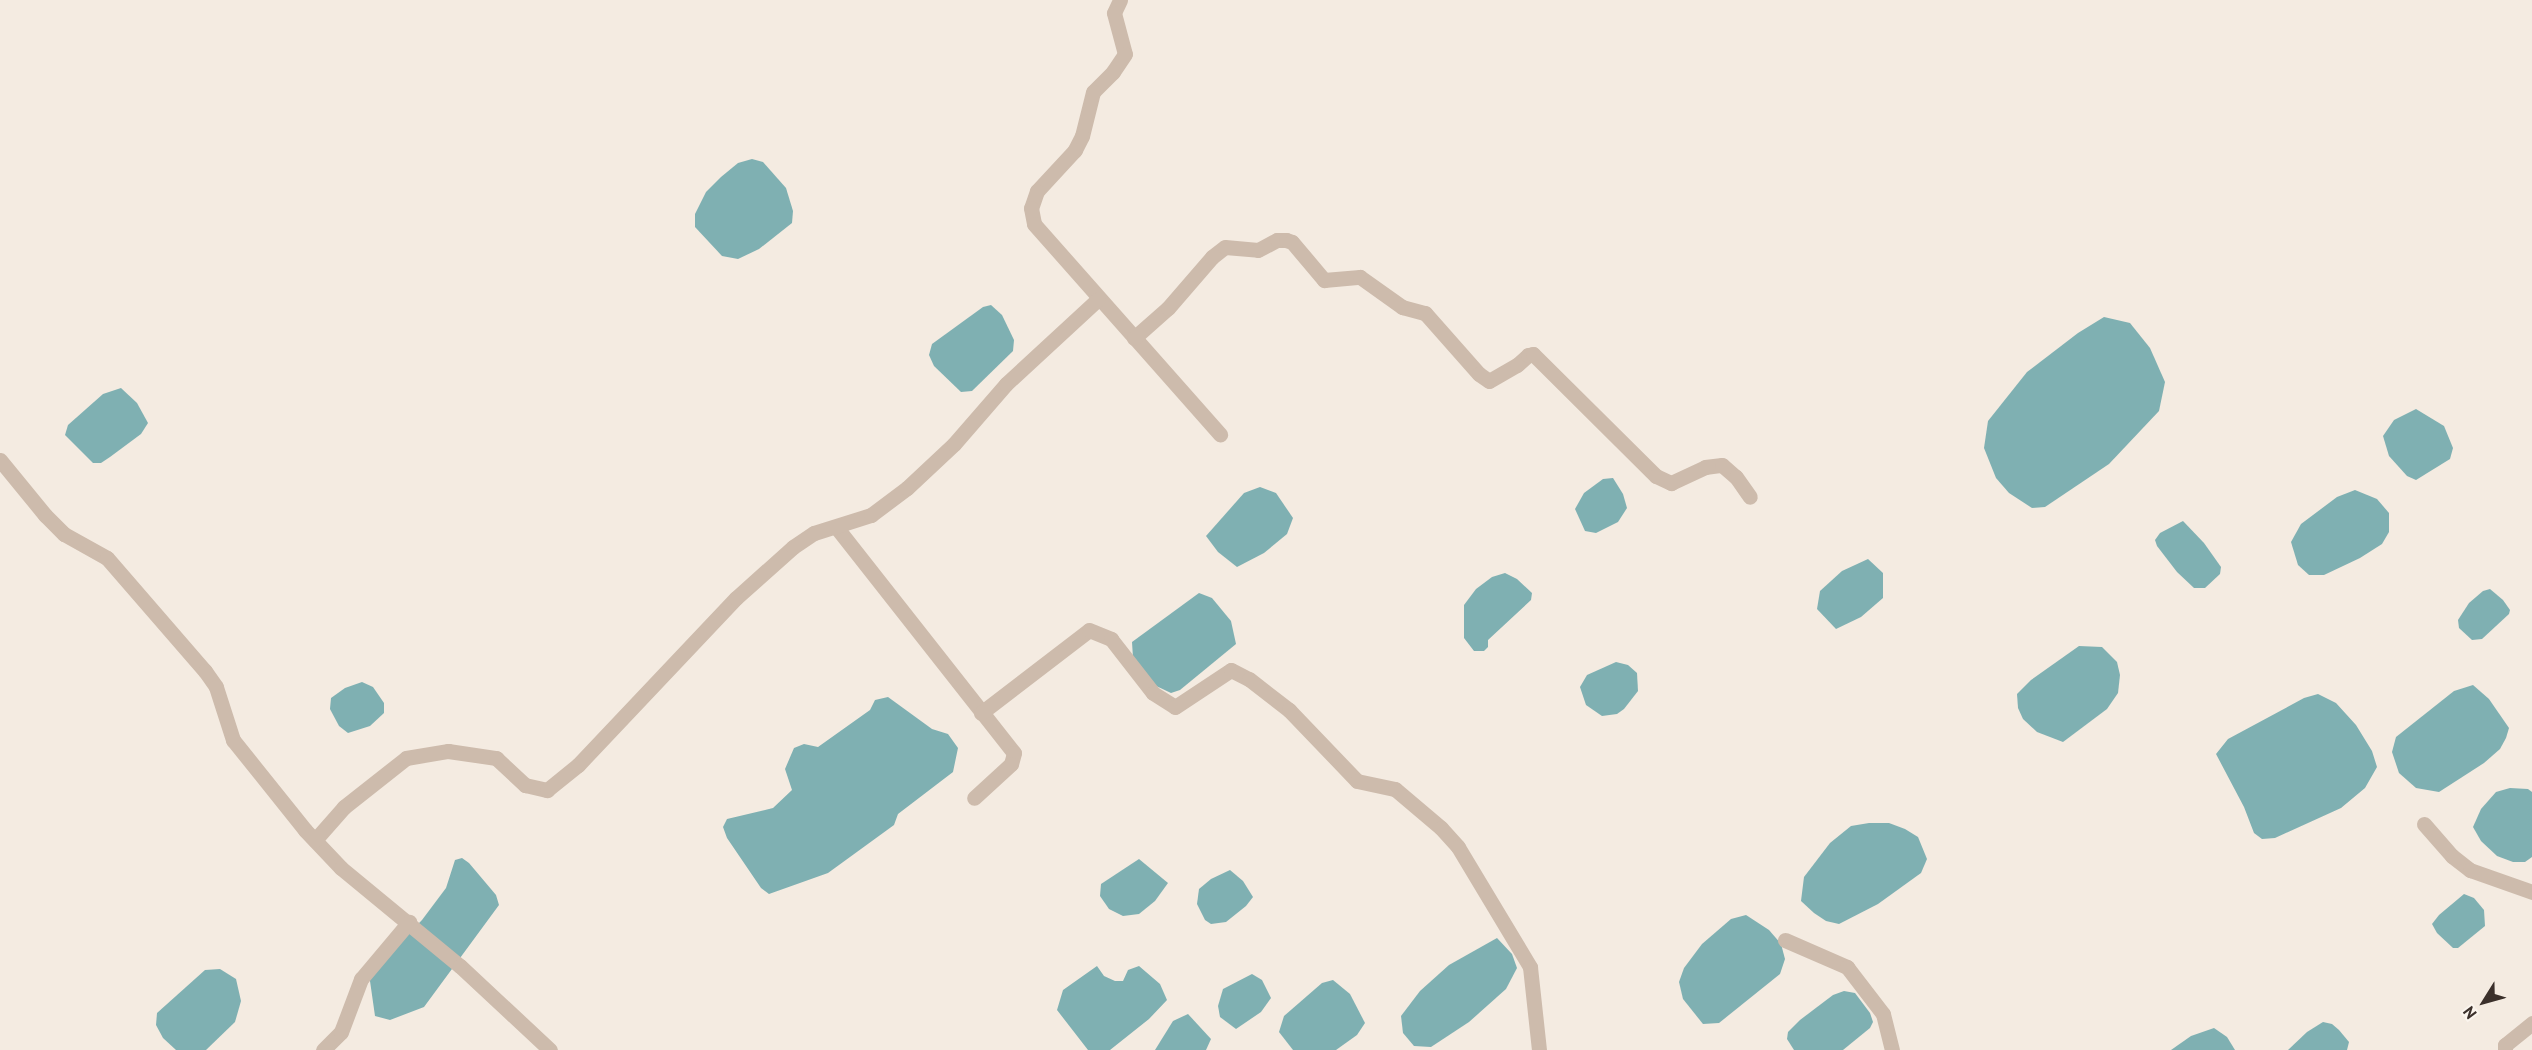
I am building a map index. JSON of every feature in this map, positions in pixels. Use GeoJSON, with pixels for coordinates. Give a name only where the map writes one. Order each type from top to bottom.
{"type":"FeatureCollection","features":[{"type":"Feature","properties":{"kind":"street"},"geometry":{"type":"LineString","coordinates":[[1120,0],[1114,13],[1125,54],[1121,62],[1093,92],[1082,136],[1075,150],[1038,190],[1031,208],[1034,224],[1098,299],[1183,390],[1220,434]]}},
{"type":"Feature","properties":{"kind":"street"},"geometry":{"type":"LineString","coordinates":[[1134,338],[1176,300],[1212,257],[1225,247],[1258,250],[1277,240],[1286,240],[1292,242],[1324,280],[1360,277],[1402,307],[1425,313],[1479,374],[1488,381],[1517,365],[1528,354],[1533,354],[1656,476],[1671,483],[1705,467],[1722,465],[1750,496]]}},
{"type":"Feature","properties":{"kind":"street"},"geometry":{"type":"LineString","coordinates":[[315,840],[344,807],[406,758],[448,751],[496,758],[525,785],[547,790],[578,765],[736,598],[793,547],[814,533],[837,528],[871,515],[907,488],[954,444],[1006,384],[1098,299]]}},
{"type":"Feature","properties":{"kind":"street"},"geometry":{"type":"LineString","coordinates":[[0,460],[45,515],[64,534],[107,558],[205,671],[216,687],[233,740],[269,788],[341,868],[460,966],[550,1050]]}},
{"type":"Feature","properties":{"kind":"street"},"geometry":{"type":"LineString","coordinates":[[837,528],[1014,753],[1011,764],[974,798]]}},
{"type":"Feature","properties":{"kind":"street"},"geometry":{"type":"LineString","coordinates":[[981,713],[1089,630],[1111,639],[1153,693],[1175,707],[1231,670],[1249,679],[1289,710],[1357,782],[1395,789],[1441,828],[1458,847],[1530,967],[1539,1050]]}},
{"type":"Feature","properties":{"kind":"street"},"geometry":{"type":"LineString","coordinates":[[2424,824],[2452,856],[2470,870],[2532,892]]}},
{"type":"Feature","properties":{"kind":"street"},"geometry":{"type":"LineString","coordinates":[[323,1050],[341,1032],[361,979],[409,922]]}},
{"type":"Feature","properties":{"kind":"street"},"geometry":{"type":"LineString","coordinates":[[1785,939],[1847,968],[1882,1014],[1892,1050]]}},
{"type":"Feature","properties":{"kind":"street"},"geometry":{"type":"LineString","coordinates":[[2505,1050],[2505,1045],[2532,1023]]}},
{"type":"Feature","properties":{"kind":"water"},"geometry":{"type":"Polygon","coordinates":[[[752,159],[763,162],[786,188],[793,211],[792,223],[759,249],[738,259],[722,256],[695,227],[695,214],[706,192],[721,177],[738,163],[752,159]]]}},
{"type":"Feature","properties":{"kind":"water"},"geometry":{"type":"Polygon","coordinates":[[[991,305],[1002,315],[1014,340],[1013,351],[972,391],[961,392],[934,366],[929,355],[932,344],[983,307],[991,305]]]}},
{"type":"Feature","properties":{"kind":"water"},"geometry":{"type":"Polygon","coordinates":[[[2104,317],[2130,323],[2150,348],[2165,382],[2159,411],[2109,464],[2045,507],[2032,508],[2009,493],[1996,478],[1984,448],[1988,421],[2027,372],[2078,333],[2104,317]]]}},
{"type":"Feature","properties":{"kind":"water"},"geometry":{"type":"Polygon","coordinates":[[[121,388],[137,403],[148,423],[141,434],[110,457],[101,463],[93,463],[65,435],[68,425],[103,394],[121,388]]]}},
{"type":"Feature","properties":{"kind":"water"},"geometry":{"type":"Polygon","coordinates":[[[2416,409],[2444,426],[2453,448],[2450,459],[2416,480],[2407,476],[2389,456],[2383,436],[2394,420],[2416,409]]]}},
{"type":"Feature","properties":{"kind":"water"},"geometry":{"type":"Polygon","coordinates":[[[1613,478],[1623,494],[1627,508],[1618,522],[1596,533],[1585,531],[1575,509],[1584,493],[1603,479],[1613,478]]]}},
{"type":"Feature","properties":{"kind":"water"},"geometry":{"type":"Polygon","coordinates":[[[1260,487],[1276,493],[1293,518],[1287,534],[1264,553],[1237,567],[1218,552],[1206,536],[1244,493],[1260,487]]]}},
{"type":"Feature","properties":{"kind":"water"},"geometry":{"type":"Polygon","coordinates":[[[2355,490],[2377,499],[2389,513],[2389,532],[2382,544],[2360,558],[2324,575],[2309,575],[2298,565],[2291,542],[2301,524],[2337,497],[2355,490]]]}},
{"type":"Feature","properties":{"kind":"water"},"geometry":{"type":"Polygon","coordinates":[[[2183,521],[2204,543],[2221,567],[2220,574],[2205,588],[2194,588],[2177,572],[2155,540],[2160,533],[2183,521]]]}},
{"type":"Feature","properties":{"kind":"water"},"geometry":{"type":"Polygon","coordinates":[[[1868,559],[1883,573],[1883,598],[1861,617],[1836,629],[1817,609],[1820,591],[1842,571],[1868,559]]]}},
{"type":"Feature","properties":{"kind":"water"},"geometry":{"type":"Polygon","coordinates":[[[1505,573],[1517,579],[1532,593],[1531,600],[1488,640],[1488,647],[1484,651],[1474,651],[1464,638],[1464,605],[1476,589],[1492,577],[1505,573]]]}},
{"type":"Feature","properties":{"kind":"water"},"geometry":{"type":"Polygon","coordinates":[[[2490,589],[2503,600],[2510,610],[2509,614],[2482,639],[2472,640],[2459,628],[2458,620],[2469,603],[2483,591],[2490,589]]]}},
{"type":"Feature","properties":{"kind":"water"},"geometry":{"type":"Polygon","coordinates":[[[1199,593],[1212,598],[1231,621],[1236,644],[1180,690],[1171,693],[1152,684],[1133,658],[1132,642],[1199,593]]]}},
{"type":"Feature","properties":{"kind":"water"},"geometry":{"type":"Polygon","coordinates":[[[2079,646],[2102,647],[2117,662],[2120,675],[2118,693],[2107,709],[2063,742],[2037,732],[2023,719],[2018,708],[2017,694],[2031,680],[2079,646]]]}},
{"type":"Feature","properties":{"kind":"water"},"geometry":{"type":"Polygon","coordinates":[[[1616,662],[1628,665],[1637,673],[1638,691],[1617,714],[1602,716],[1586,705],[1580,687],[1587,675],[1616,662]]]}},
{"type":"Feature","properties":{"kind":"water"},"geometry":{"type":"Polygon","coordinates":[[[362,682],[373,687],[384,703],[384,713],[370,726],[348,733],[339,726],[330,709],[331,698],[345,688],[362,682]]]}},
{"type":"Feature","properties":{"kind":"water"},"geometry":{"type":"Polygon","coordinates":[[[2473,685],[2489,699],[2509,728],[2500,749],[2484,763],[2439,792],[2416,788],[2399,773],[2392,752],[2396,737],[2454,691],[2473,685]]]}},
{"type":"Feature","properties":{"kind":"water"},"geometry":{"type":"Polygon","coordinates":[[[2318,694],[2336,703],[2356,725],[2372,751],[2377,767],[2365,788],[2341,808],[2275,838],[2262,839],[2254,833],[2244,807],[2216,754],[2228,739],[2304,698],[2318,694]]]}},
{"type":"Feature","properties":{"kind":"water"},"geometry":{"type":"Polygon","coordinates":[[[888,697],[932,729],[948,734],[958,748],[953,772],[898,814],[894,825],[828,873],[769,894],[761,888],[727,838],[723,827],[727,819],[773,808],[792,790],[785,769],[794,748],[804,744],[818,747],[870,710],[875,700],[888,697]]]}},
{"type":"Feature","properties":{"kind":"water"},"geometry":{"type":"Polygon","coordinates":[[[2510,788],[2528,789],[2532,792],[2532,857],[2525,862],[2513,862],[2497,856],[2481,841],[2473,827],[2481,809],[2496,792],[2510,788]]]}},
{"type":"Feature","properties":{"kind":"water"},"geometry":{"type":"Polygon","coordinates":[[[1889,823],[1918,837],[1927,859],[1921,873],[1878,904],[1839,924],[1826,921],[1801,901],[1804,877],[1830,843],[1851,826],[1889,823]]]}},
{"type":"Feature","properties":{"kind":"water"},"geometry":{"type":"Polygon","coordinates":[[[462,858],[496,895],[499,905],[424,1007],[390,1020],[375,1016],[369,974],[422,920],[446,888],[455,860],[462,858]]]}},
{"type":"Feature","properties":{"kind":"water"},"geometry":{"type":"Polygon","coordinates":[[[1139,859],[1168,883],[1155,901],[1139,914],[1123,916],[1109,909],[1100,896],[1101,884],[1139,859]]]}},
{"type":"Feature","properties":{"kind":"water"},"geometry":{"type":"Polygon","coordinates":[[[1230,870],[1243,881],[1253,897],[1246,906],[1226,922],[1211,924],[1205,920],[1197,904],[1199,889],[1211,879],[1230,870]]]}},
{"type":"Feature","properties":{"kind":"water"},"geometry":{"type":"Polygon","coordinates":[[[2464,894],[2474,898],[2484,910],[2485,926],[2458,948],[2453,948],[2437,933],[2432,924],[2464,894]]]}},
{"type":"Feature","properties":{"kind":"water"},"geometry":{"type":"Polygon","coordinates":[[[1746,915],[1769,930],[1781,944],[1785,959],[1780,974],[1719,1023],[1703,1024],[1683,999],[1679,982],[1684,968],[1702,944],[1731,919],[1746,915]]]}},
{"type":"Feature","properties":{"kind":"water"},"geometry":{"type":"Polygon","coordinates":[[[1497,938],[1512,954],[1517,968],[1506,989],[1469,1022],[1431,1047],[1414,1046],[1403,1033],[1401,1016],[1420,991],[1449,965],[1497,938]]]}},
{"type":"Feature","properties":{"kind":"water"},"geometry":{"type":"Polygon","coordinates":[[[1097,966],[1104,976],[1115,981],[1123,981],[1128,970],[1139,966],[1160,984],[1167,1000],[1149,1019],[1110,1050],[1088,1050],[1057,1010],[1063,990],[1097,966]]]}},
{"type":"Feature","properties":{"kind":"water"},"geometry":{"type":"Polygon","coordinates":[[[220,969],[236,979],[241,1001],[235,1022],[206,1050],[176,1050],[163,1038],[156,1025],[157,1013],[205,970],[220,969]]]}},
{"type":"Feature","properties":{"kind":"water"},"geometry":{"type":"Polygon","coordinates":[[[1252,974],[1262,980],[1271,998],[1261,1012],[1236,1029],[1220,1017],[1218,1006],[1223,989],[1252,974]]]}},
{"type":"Feature","properties":{"kind":"water"},"geometry":{"type":"Polygon","coordinates":[[[1333,980],[1350,994],[1365,1023],[1357,1035],[1336,1050],[1293,1050],[1279,1032],[1284,1016],[1322,983],[1333,980]]]}},
{"type":"Feature","properties":{"kind":"water"},"geometry":{"type":"Polygon","coordinates":[[[1844,991],[1855,993],[1870,1013],[1873,1022],[1870,1028],[1843,1050],[1794,1050],[1787,1039],[1788,1032],[1833,995],[1844,991]]]}},
{"type":"Feature","properties":{"kind":"water"},"geometry":{"type":"Polygon","coordinates":[[[1188,1014],[1211,1039],[1206,1050],[1155,1050],[1173,1021],[1188,1014]]]}},
{"type":"Feature","properties":{"kind":"water"},"geometry":{"type":"Polygon","coordinates":[[[2323,1022],[2332,1024],[2339,1030],[2349,1042],[2347,1050],[2288,1050],[2307,1032],[2323,1022]]]}},
{"type":"Feature","properties":{"kind":"water"},"geometry":{"type":"Polygon","coordinates":[[[2214,1028],[2227,1037],[2235,1050],[2171,1050],[2191,1036],[2214,1028]]]}}]}
